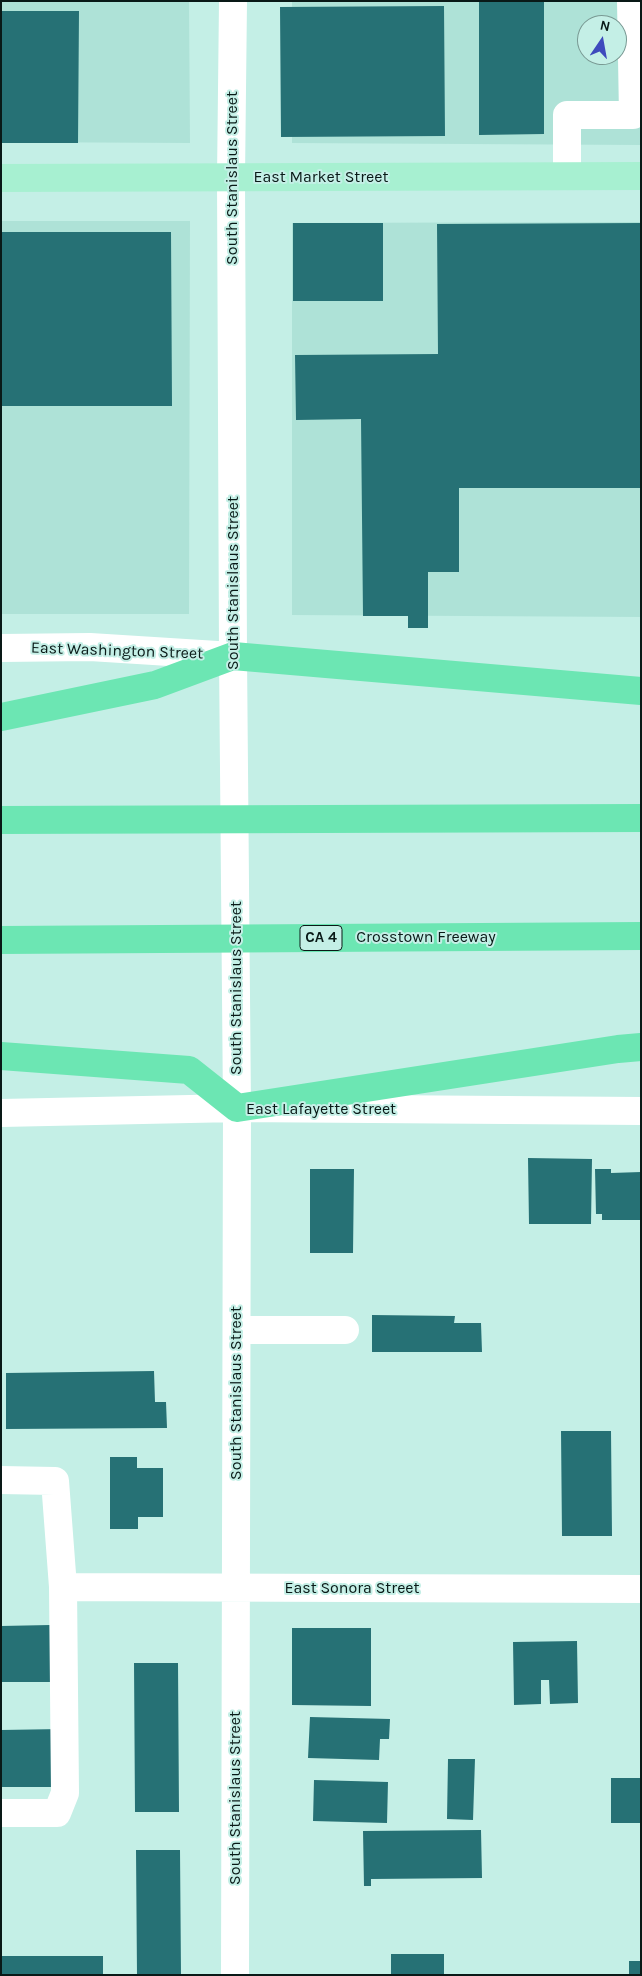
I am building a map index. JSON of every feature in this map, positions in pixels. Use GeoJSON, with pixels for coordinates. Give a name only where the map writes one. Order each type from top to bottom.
{"type":"FeatureCollection","features":[{"type":"Feature","properties":{"kind":"highway"},"geometry":{"type":"LineString","coordinates":[[1,717],[155,685],[233,656],[641,691]]}},
{"type":"Feature","properties":{"kind":"highway"},"geometry":{"type":"LineString","coordinates":[[1,820],[641,818]]}},
{"type":"Feature","properties":{"kind":"highway","name":"Crosstown Freeway"},"geometry":{"type":"LineString","coordinates":[[1,940],[641,936]]}},
{"type":"Feature","properties":{"kind":"highway"},"geometry":{"type":"LineString","coordinates":[[1,1056],[189,1070],[237,1108],[618,1049],[641,1048]]}},
{"type":"Feature","properties":{"kind":"main road","name":"East Market Street"},"geometry":{"type":"LineString","coordinates":[[1,178],[641,176]]}},
{"type":"Feature","properties":{"kind":"street","name":"South Stanislaus Street"},"geometry":{"type":"LineString","coordinates":[[233,1],[231,178],[237,1108],[235,1975]]}},
{"type":"Feature","properties":{"kind":"street"},"geometry":{"type":"LineString","coordinates":[[567,176],[567,115],[637,115],[631,1]]}},
{"type":"Feature","properties":{"kind":"street","name":"East Washington Street"},"geometry":{"type":"LineString","coordinates":[[1,648],[90,648],[233,656]]}},
{"type":"Feature","properties":{"kind":"street","name":"East Lafayette Street"},"geometry":{"type":"LineString","coordinates":[[1,1113],[237,1108],[641,1111]]}},
{"type":"Feature","properties":{"kind":"street"},"geometry":{"type":"LineString","coordinates":[[237,1330],[345,1330]]}},
{"type":"Feature","properties":{"kind":"street"},"geometry":{"type":"LineString","coordinates":[[1,1480],[54,1480],[63,1587],[65,1793],[57,1813],[1,1813]]}},
{"type":"Feature","properties":{"kind":"street","name":"East Sonora Street"},"geometry":{"type":"LineString","coordinates":[[63,1587],[641,1588]]}},
{"type":"Feature","properties":{"kind":"shaded area"},"geometry":{"type":"Polygon","coordinates":[[[1,1],[189,1],[190,143],[1,142],[1,1]]]}},
{"type":"Feature","properties":{"kind":"shaded area"},"geometry":{"type":"Polygon","coordinates":[[[292,1],[641,1],[641,145],[292,143],[292,1]]]}},
{"type":"Feature","properties":{"kind":"shaded area"},"geometry":{"type":"Polygon","coordinates":[[[1,221],[190,221],[189,614],[1,614],[1,221]]]}},
{"type":"Feature","properties":{"kind":"shaded area"},"geometry":{"type":"Polygon","coordinates":[[[641,222],[641,617],[292,615],[292,223],[641,222]]]}},
{"type":"Feature","properties":{"kind":"building"},"geometry":{"type":"Polygon","coordinates":[[[479,1],[544,1],[544,134],[479,135],[479,1]]]}},
{"type":"Feature","properties":{"kind":"building"},"geometry":{"type":"Polygon","coordinates":[[[444,6],[445,136],[281,137],[280,7],[444,6]]]}},
{"type":"Feature","properties":{"kind":"building"},"geometry":{"type":"Polygon","coordinates":[[[1,11],[79,11],[78,143],[1,143],[1,11]]]}},
{"type":"Feature","properties":{"kind":"building"},"geometry":{"type":"Polygon","coordinates":[[[293,223],[383,223],[383,301],[293,301],[293,223]]]}},
{"type":"Feature","properties":{"kind":"building"},"geometry":{"type":"Polygon","coordinates":[[[641,223],[641,488],[459,488],[459,572],[428,572],[428,628],[408,628],[408,616],[363,616],[361,419],[296,420],[295,355],[438,354],[437,224],[641,223]]]}},
{"type":"Feature","properties":{"kind":"building"},"geometry":{"type":"Polygon","coordinates":[[[1,232],[171,232],[172,406],[1,406],[1,232]]]}},
{"type":"Feature","properties":{"kind":"building"},"geometry":{"type":"Polygon","coordinates":[[[528,1158],[592,1159],[591,1224],[529,1224],[528,1158]]]}},
{"type":"Feature","properties":{"kind":"building"},"geometry":{"type":"Polygon","coordinates":[[[310,1169],[354,1169],[353,1253],[310,1253],[310,1169]]]}},
{"type":"Feature","properties":{"kind":"building"},"geometry":{"type":"Polygon","coordinates":[[[595,1169],[611,1169],[611,1173],[641,1172],[641,1220],[602,1220],[602,1214],[596,1214],[595,1169]]]}},
{"type":"Feature","properties":{"kind":"building"},"geometry":{"type":"Polygon","coordinates":[[[372,1315],[455,1316],[454,1323],[481,1323],[482,1352],[372,1352],[372,1315]]]}},
{"type":"Feature","properties":{"kind":"building"},"geometry":{"type":"Polygon","coordinates":[[[154,1371],[155,1402],[166,1402],[167,1428],[6,1429],[6,1373],[154,1371]]]}},
{"type":"Feature","properties":{"kind":"building"},"geometry":{"type":"Polygon","coordinates":[[[561,1431],[611,1431],[612,1536],[562,1536],[561,1431]]]}},
{"type":"Feature","properties":{"kind":"building"},"geometry":{"type":"Polygon","coordinates":[[[110,1457],[137,1457],[137,1468],[163,1468],[163,1517],[138,1517],[138,1529],[110,1529],[110,1457]]]}},
{"type":"Feature","properties":{"kind":"building"},"geometry":{"type":"Polygon","coordinates":[[[50,1625],[50,1655],[62,1655],[62,1682],[1,1682],[1,1626],[50,1625]]]}},
{"type":"Feature","properties":{"kind":"building"},"geometry":{"type":"Polygon","coordinates":[[[292,1628],[371,1628],[371,1706],[292,1705],[292,1628]]]}},
{"type":"Feature","properties":{"kind":"building"},"geometry":{"type":"Polygon","coordinates":[[[577,1641],[578,1703],[550,1704],[549,1680],[541,1680],[541,1704],[514,1705],[513,1642],[577,1641]]]}},
{"type":"Feature","properties":{"kind":"building"},"geometry":{"type":"Polygon","coordinates":[[[134,1663],[178,1663],[179,1812],[135,1812],[134,1663]]]}},
{"type":"Feature","properties":{"kind":"building"},"geometry":{"type":"Polygon","coordinates":[[[310,1717],[390,1719],[389,1739],[380,1739],[379,1760],[308,1758],[310,1717]]]}},
{"type":"Feature","properties":{"kind":"building"},"geometry":{"type":"Polygon","coordinates":[[[62,1729],[62,1757],[51,1757],[51,1787],[1,1787],[1,1730],[62,1729]]]}},
{"type":"Feature","properties":{"kind":"building"},"geometry":{"type":"Polygon","coordinates":[[[448,1759],[475,1759],[473,1820],[447,1819],[448,1759]]]}},
{"type":"Feature","properties":{"kind":"building"},"geometry":{"type":"Polygon","coordinates":[[[611,1778],[641,1778],[641,1823],[611,1823],[611,1778]]]}},
{"type":"Feature","properties":{"kind":"building"},"geometry":{"type":"Polygon","coordinates":[[[314,1780],[388,1782],[387,1823],[313,1821],[314,1780]]]}},
{"type":"Feature","properties":{"kind":"building"},"geometry":{"type":"Polygon","coordinates":[[[481,1830],[482,1878],[371,1879],[371,1886],[364,1886],[363,1831],[481,1830]]]}},
{"type":"Feature","properties":{"kind":"building"},"geometry":{"type":"Polygon","coordinates":[[[136,1850],[180,1850],[181,1975],[137,1975],[136,1850]]]}},
{"type":"Feature","properties":{"kind":"building"},"geometry":{"type":"Polygon","coordinates":[[[391,1954],[444,1954],[444,1975],[391,1975],[391,1954]]]}},
{"type":"Feature","properties":{"kind":"building"},"geometry":{"type":"Polygon","coordinates":[[[1,1956],[103,1956],[103,1975],[1,1975],[1,1956]]]}},
{"type":"Feature","properties":{"kind":"building"},"geometry":{"type":"Polygon","coordinates":[[[629,1961],[641,1961],[641,1975],[629,1975],[629,1961]]]}}]}
